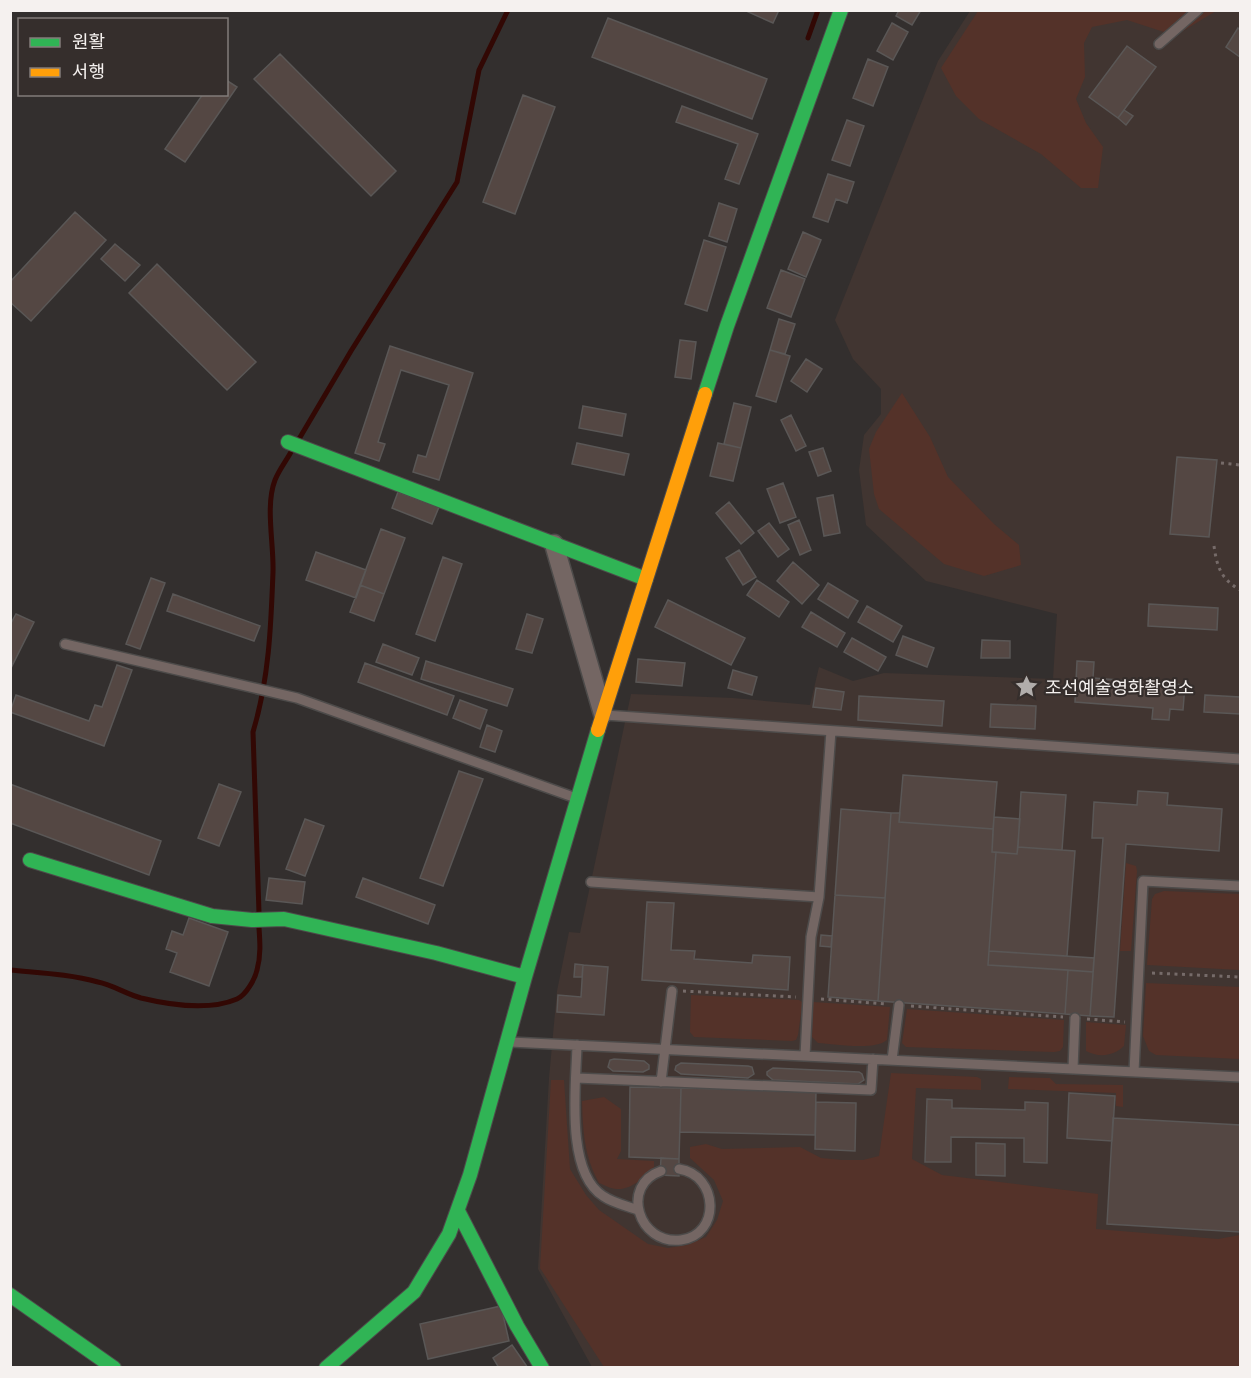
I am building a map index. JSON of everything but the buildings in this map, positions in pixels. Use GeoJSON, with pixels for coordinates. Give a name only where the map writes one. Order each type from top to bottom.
{"type":"FeatureCollection","features":[{"type":"Feature","properties":{"kind":"main road"},"geometry":{"type":"LineString","coordinates":[[326,1368],[414,1292],[449,1234],[458,1211],[471,1175],[525,977],[603,714],[646,579],[727,326],[841,10]]}},
{"type":"Feature","properties":{"kind":"main road"},"geometry":{"type":"LineString","coordinates":[[288,442],[646,579]]}},
{"type":"Feature","properties":{"kind":"main road"},"geometry":{"type":"LineString","coordinates":[[30,860],[212,916],[252,920],[284,919],[525,977]]}},
{"type":"Feature","properties":{"kind":"main road"},"geometry":{"type":"LineString","coordinates":[[458,1211],[517,1326],[542,1368]]}},
{"type":"Feature","properties":{"kind":"main road"},"geometry":{"type":"LineString","coordinates":[[10,1295],[114,1368]]}},
{"type":"Feature","properties":{"kind":"street"},"geometry":{"type":"LineString","coordinates":[[554,544],[603,714]]}},
{"type":"Feature","properties":{"kind":"lane"},"geometry":{"type":"LineString","coordinates":[[1159,44],[1198,10]]}},
{"type":"Feature","properties":{"kind":"lane"},"geometry":{"type":"LineString","coordinates":[[65,645],[297,698],[578,799]]}},
{"type":"Feature","properties":{"kind":"lane"},"geometry":{"type":"LineString","coordinates":[[603,714],[1240,759]]}},
{"type":"Feature","properties":{"kind":"lane"},"geometry":{"type":"LineString","coordinates":[[805,1056],[811,937],[819,897],[831,731]]}},
{"type":"Feature","properties":{"kind":"lane"},"geometry":{"type":"LineString","coordinates":[[1134,1072],[1143,881],[1240,886]]}},
{"type":"Feature","properties":{"kind":"lane"},"geometry":{"type":"LineString","coordinates":[[591,882],[819,897]]}},
{"type":"Feature","properties":{"kind":"lane"},"geometry":{"type":"LineString","coordinates":[[661,1082],[672,991]]}},
{"type":"Feature","properties":{"kind":"lane"},"geometry":{"type":"LineString","coordinates":[[892,1060],[899,1005]]}},
{"type":"Feature","properties":{"kind":"lane"},"geometry":{"type":"LineString","coordinates":[[1072,1069],[1075,1018]]}},
{"type":"Feature","properties":{"kind":"lane"},"geometry":{"type":"LineString","coordinates":[[508,1042],[1240,1077]]}},
{"type":"Feature","properties":{"kind":"lane"},"geometry":{"type":"LineString","coordinates":[[577,1045],[575,1129],[578,1155],[587,1177],[602,1196],[638,1210]]}},
{"type":"Feature","properties":{"kind":"lane"},"geometry":{"type":"LineString","coordinates":[[576,1078],[871,1090],[873,1059]]}},
{"type":"Feature","properties":{"kind":"lane"},"geometry":{"type":"LineString","coordinates":[[660,1171],[645,1181],[639,1195],[638,1210],[644,1225],[655,1235],[669,1240],[684,1239],[698,1232],[707,1220],[711,1205],[708,1190],[700,1178],[679,1168]]}},
{"type":"Feature","properties":{"kind":"path"},"geometry":{"type":"LineString","coordinates":[[1221,463],[1240,465]]}},
{"type":"Feature","properties":{"kind":"path"},"geometry":{"type":"LineString","coordinates":[[1214,546],[1216,564],[1228,583],[1240,590]]}},
{"type":"Feature","properties":{"kind":"path"},"geometry":{"type":"LineString","coordinates":[[1138,972],[1240,977]]}},
{"type":"Feature","properties":{"kind":"shaded area","name":"조선예술영화촬영소"},"geometry":{"type":"Polygon","coordinates":[[[970,11],[1240,11],[1240,1367],[592,1367],[538,1269],[549,1078],[557,991],[569,932],[580,933],[631,694],[733,698],[810,705],[819,667],[853,681],[884,673],[1053,679],[1057,614],[926,581],[866,525],[859,470],[864,435],[881,414],[881,389],[853,359],[835,320],[938,61],[970,11]]]}},
{"type":"Feature","properties":{"kind":"shaded area"},"geometry":{"type":"Polygon","coordinates":[[[978,11],[1216,11],[1183,31],[1164,32],[1127,20],[1092,27],[1084,43],[1085,77],[1076,99],[1086,123],[1103,147],[1098,188],[1081,188],[1041,154],[979,119],[956,96],[941,68],[978,11]]]}},
{"type":"Feature","properties":{"kind":"shaded area"},"geometry":{"type":"Polygon","coordinates":[[[902,393],[930,437],[948,477],[994,524],[1019,545],[1021,565],[984,576],[944,564],[879,509],[874,494],[869,449],[876,432],[902,393]]]}},
{"type":"Feature","properties":{"kind":"shaded area"},"geometry":{"type":"Polygon","coordinates":[[[1126,863],[1136,866],[1137,871],[1131,951],[1120,951],[1126,863]]]}},
{"type":"Feature","properties":{"kind":"shaded area"},"geometry":{"type":"Polygon","coordinates":[[[1164,891],[1240,894],[1240,970],[1147,965],[1152,899],[1155,894],[1164,891]]]}},
{"type":"Feature","properties":{"kind":"shaded area"},"geometry":{"type":"Polygon","coordinates":[[[1146,983],[1240,987],[1240,1059],[1156,1055],[1149,1051],[1143,1036],[1146,983]]]}},
{"type":"Feature","properties":{"kind":"shaded area"},"geometry":{"type":"Polygon","coordinates":[[[691,995],[799,1000],[802,1006],[796,1040],[694,1037],[690,1032],[691,995]]]}},
{"type":"Feature","properties":{"kind":"shaded area"},"geometry":{"type":"Polygon","coordinates":[[[813,1002],[890,1007],[887,1040],[864,1046],[818,1043],[812,1037],[813,1002]]]}},
{"type":"Feature","properties":{"kind":"shaded area"},"geometry":{"type":"Polygon","coordinates":[[[907,1009],[1064,1020],[1063,1047],[1060,1051],[1054,1052],[906,1047],[902,1043],[907,1009]]]}},
{"type":"Feature","properties":{"kind":"shaded area"},"geometry":{"type":"Polygon","coordinates":[[[1086,1022],[1126,1025],[1124,1046],[1106,1055],[1096,1055],[1086,1051],[1086,1022]]]}},
{"type":"Feature","properties":{"kind":"shaded area"},"geometry":{"type":"Polygon","coordinates":[[[891,1073],[981,1079],[981,1090],[916,1088],[912,1159],[942,1175],[1098,1194],[1096,1229],[1218,1239],[1240,1235],[1240,1367],[604,1367],[540,1268],[551,1080],[564,1080],[570,1169],[586,1195],[599,1210],[648,1244],[668,1248],[687,1245],[706,1237],[717,1220],[723,1201],[714,1180],[690,1158],[690,1147],[706,1144],[722,1149],[800,1147],[821,1158],[842,1160],[863,1160],[879,1156],[891,1073]]]}},
{"type":"Feature","properties":{"kind":"shaded area"},"geometry":{"type":"Polygon","coordinates":[[[1009,1077],[1050,1078],[1056,1084],[1123,1085],[1123,1107],[1116,1106],[1116,1093],[1008,1089],[1009,1077]]]}},
{"type":"Feature","properties":{"kind":"shaded area"},"geometry":{"type":"Polygon","coordinates":[[[604,1097],[621,1109],[621,1151],[617,1159],[654,1161],[654,1167],[642,1179],[622,1189],[599,1183],[590,1163],[585,1143],[582,1101],[604,1097]]]}},
{"type":"Feature","properties":{"kind":"waterway"},"geometry":{"type":"LineString","coordinates":[[299,439],[457,182],[479,70],[508,10]]}},
{"type":"Feature","properties":{"kind":"waterway"},"geometry":{"type":"LineString","coordinates":[[808,38],[818,10]]}},
{"type":"Feature","properties":{"kind":"waterway"},"geometry":{"type":"LineString","coordinates":[[259,913],[253,732],[263,692],[270,632],[273,572],[270,513],[272,490],[291,452]]}},
{"type":"Feature","properties":{"kind":"waterway"},"geometry":{"type":"LineString","coordinates":[[10,970],[87,979],[141,998],[164,1003],[189,1006],[226,1003],[244,994],[256,974],[259,960],[259,928]]}},
{"type":"Feature","properties":{"kind":"traffic: fast"},"geometry":{"type":"LineString","coordinates":[[705,394],[727,326],[841,10]]}},
{"type":"Feature","properties":{"kind":"traffic: fast"},"geometry":{"type":"LineString","coordinates":[[288,442],[646,579]]}},
{"type":"Feature","properties":{"kind":"traffic: fast"},"geometry":{"type":"LineString","coordinates":[[326,1368],[414,1292],[449,1234],[470,1175],[525,977],[598,730]]}},
{"type":"Feature","properties":{"kind":"traffic: fast"},"geometry":{"type":"LineString","coordinates":[[30,860],[212,916],[252,920],[284,919],[436,953],[525,977]]}},
{"type":"Feature","properties":{"kind":"traffic: fast"},"geometry":{"type":"LineString","coordinates":[[458,1211],[517,1326],[542,1368]]}},
{"type":"Feature","properties":{"kind":"traffic: fast"},"geometry":{"type":"LineString","coordinates":[[10,1295],[114,1368]]}},
{"type":"Feature","properties":{"kind":"traffic: slow"},"geometry":{"type":"LineString","coordinates":[[598,730],[705,394]]}},
{"type":"Feature","properties":{"kind":"place","name":"조선예술영화촬영소"},"geometry":{"type":"Point","coordinates":[1027,687]}}]}
